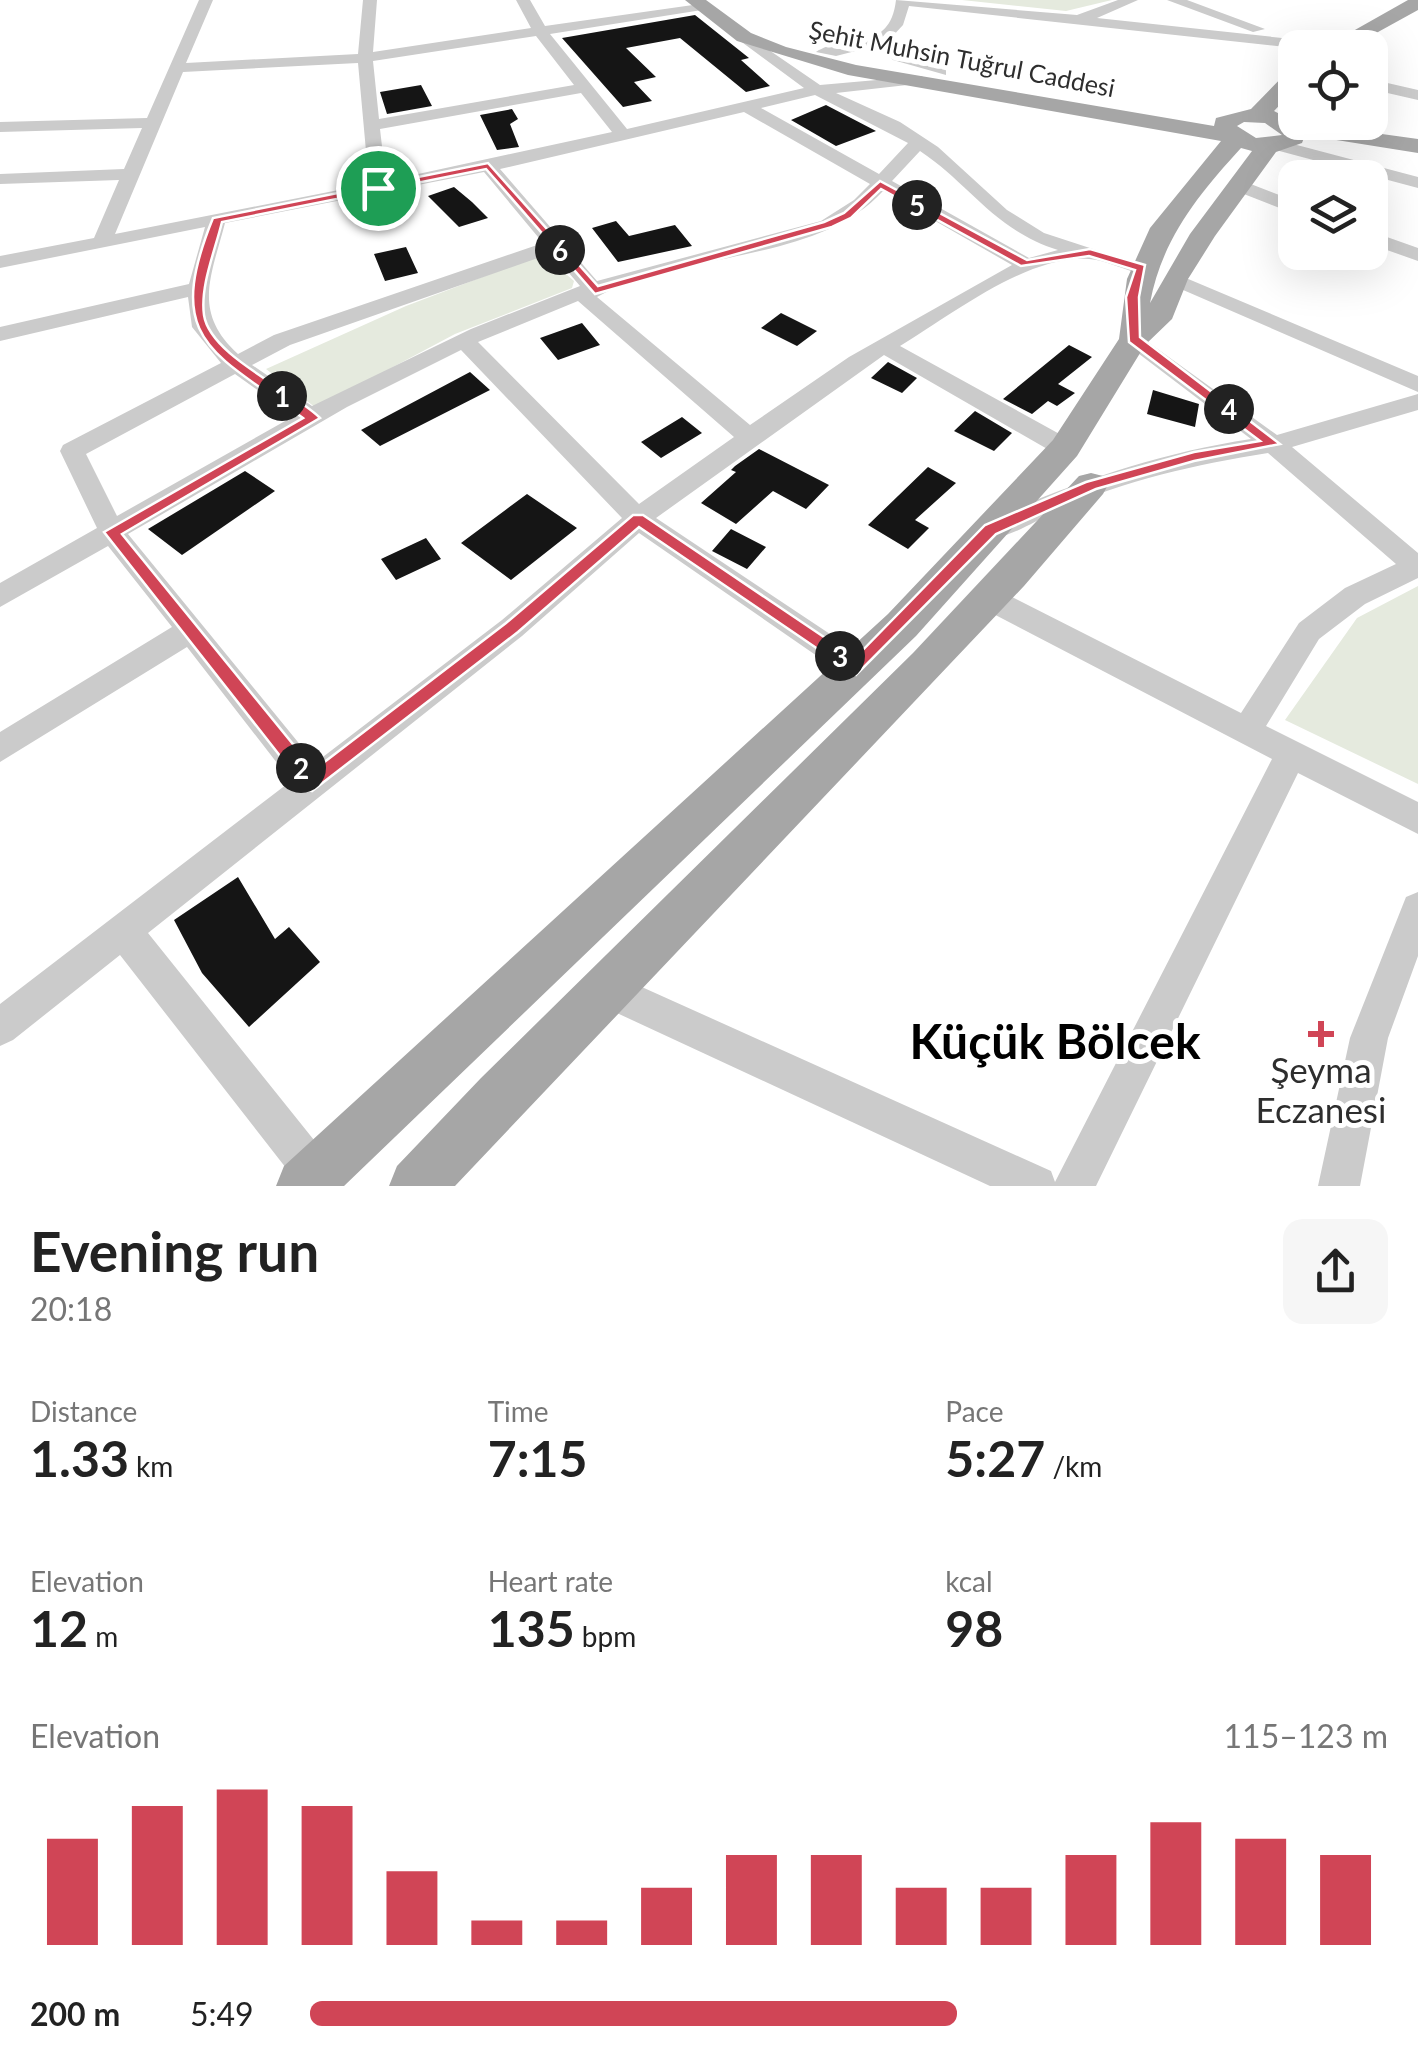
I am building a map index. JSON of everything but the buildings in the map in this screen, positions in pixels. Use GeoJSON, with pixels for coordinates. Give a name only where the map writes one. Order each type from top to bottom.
{"type":"FeatureCollection","features":[{"type":"Feature","properties":{"kind":"main road","name":"Şehit Muhsin Tuğrul Caddesi"},"geometry":{"type":"LineString","coordinates":[[726,0],[771,34],[824,52],[1233,131]]}},
{"type":"Feature","properties":{"kind":"main road"},"geometry":{"type":"LineString","coordinates":[[1366,30],[1418,2]]}},
{"type":"Feature","properties":{"kind":"main road","name":"Şehit Muhsin Tuğrul Caddesi"},"geometry":{"type":"LineString","coordinates":[[698,3],[744,36],[855,71],[1165,125],[1233,131]]}},
{"type":"Feature","properties":{"kind":"main road"},"geometry":{"type":"LineString","coordinates":[[1388,37],[1418,20]]}},
{"type":"Feature","properties":{"kind":"main road"},"geometry":{"type":"LineString","coordinates":[[1165,125],[1202,143],[1211,168]]}},
{"type":"Feature","properties":{"kind":"main road"},"geometry":{"type":"LineString","coordinates":[[1134,339],[1132,297],[1159,233],[1211,168],[1233,131],[1278,129]]}},
{"type":"Feature","properties":{"kind":"main road"},"geometry":{"type":"LineString","coordinates":[[310,1180],[856,668],[990,530],[1065,448],[1134,339],[1158,319],[1174,280],[1278,130]]}},
{"type":"Feature","properties":{"kind":"main road"},"geometry":{"type":"LineString","coordinates":[[1334,140],[1418,157]]}},
{"type":"Feature","properties":{"kind":"main road"},"geometry":{"type":"LineString","coordinates":[[1369,140],[1418,146]]}},
{"type":"Feature","properties":{"kind":"main road"},"geometry":{"type":"LineString","coordinates":[[417,1186],[604,988],[992,600],[1092,485]]}},
{"type":"Feature","properties":{"kind":"street"},"geometry":{"type":"LineString","coordinates":[[101,243],[206,0]]}},
{"type":"Feature","properties":{"kind":"street"},"geometry":{"type":"LineString","coordinates":[[370,0],[365,58],[378,188]]}},
{"type":"Feature","properties":{"kind":"street"},"geometry":{"type":"LineString","coordinates":[[523,0],[542,34],[623,135]]}},
{"type":"Feature","properties":{"kind":"street"},"geometry":{"type":"LineString","coordinates":[[1074,21],[1131,0]]}},
{"type":"Feature","properties":{"kind":"street"},"geometry":{"type":"LineString","coordinates":[[1174,0],[1278,36]]}},
{"type":"Feature","properties":{"kind":"street"},"geometry":{"type":"LineString","coordinates":[[824,52],[857,49],[882,39],[904,1],[1278,43]]}},
{"type":"Feature","properties":{"kind":"street"},"geometry":{"type":"LineString","coordinates":[[176,68],[365,58],[542,34],[698,3]]}},
{"type":"Feature","properties":{"kind":"street"},"geometry":{"type":"LineString","coordinates":[[744,36],[818,90],[918,142],[1000,214],[1037,237],[1141,268]]}},
{"type":"Feature","properties":{"kind":"street"},"geometry":{"type":"LineString","coordinates":[[882,39],[898,57],[942,72]]}},
{"type":"Feature","properties":{"kind":"street"},"geometry":{"type":"LineString","coordinates":[[0,262],[488,166],[818,90],[916,79]]}},
{"type":"Feature","properties":{"kind":"street"},"geometry":{"type":"LineString","coordinates":[[372,125],[582,88]]}},
{"type":"Feature","properties":{"kind":"street"},"geometry":{"type":"LineString","coordinates":[[1388,88],[1418,95]]}},
{"type":"Feature","properties":{"kind":"street"},"geometry":{"type":"LineString","coordinates":[[747,107],[1025,264]]}},
{"type":"Feature","properties":{"kind":"street"},"geometry":{"type":"LineString","coordinates":[[0,127],[152,123]]}},
{"type":"Feature","properties":{"kind":"street"},"geometry":{"type":"LineString","coordinates":[[1307,140],[1418,183]]}},
{"type":"Feature","properties":{"kind":"street"},"geometry":{"type":"LineString","coordinates":[[0,596],[313,418],[465,341],[589,292],[828,225],[848,215],[918,142]]}},
{"type":"Feature","properties":{"kind":"street"},"geometry":{"type":"LineString","coordinates":[[488,166],[556,245],[589,292],[749,438]]}},
{"type":"Feature","properties":{"kind":"street"},"geometry":{"type":"LineString","coordinates":[[0,180],[130,174]]}},
{"type":"Feature","properties":{"kind":"street"},"geometry":{"type":"LineString","coordinates":[[1236,186],[1278,202]]}},
{"type":"Feature","properties":{"kind":"street"},"geometry":{"type":"LineString","coordinates":[[216,220],[200,288],[198,318],[208,338],[234,362],[313,418]]}},
{"type":"Feature","properties":{"kind":"street"},"geometry":{"type":"LineString","coordinates":[[1388,244],[1418,255]]}},
{"type":"Feature","properties":{"kind":"street"},"geometry":{"type":"LineString","coordinates":[[312,783],[112,532],[72,451],[234,362],[392,299],[556,245]]}},
{"type":"Feature","properties":{"kind":"street"},"geometry":{"type":"LineString","coordinates":[[0,1028],[512,628],[638,519],[749,438],[884,346],[1025,264],[1090,253]]}},
{"type":"Feature","properties":{"kind":"street"},"geometry":{"type":"LineString","coordinates":[[1174,280],[1418,385]]}},
{"type":"Feature","properties":{"kind":"street"},"geometry":{"type":"LineString","coordinates":[[0,334],[200,288]]}},
{"type":"Feature","properties":{"kind":"street"},"geometry":{"type":"LineString","coordinates":[[1134,339],[1273,444],[1417,566],[1354,596],[1309,631],[1246,731]]}},
{"type":"Feature","properties":{"kind":"street"},"geometry":{"type":"LineString","coordinates":[[465,341],[638,519],[856,668]]}},
{"type":"Feature","properties":{"kind":"street"},"geometry":{"type":"LineString","coordinates":[[884,346],[1065,448]]}},
{"type":"Feature","properties":{"kind":"street"},"geometry":{"type":"LineString","coordinates":[[990,530],[1092,485],[1194,456],[1273,444],[1418,402]]}},
{"type":"Feature","properties":{"kind":"street"},"geometry":{"type":"LineString","coordinates":[[992,600],[1418,819]]}},
{"type":"Feature","properties":{"kind":"street"},"geometry":{"type":"LineString","coordinates":[[0,748],[190,630]]}},
{"type":"Feature","properties":{"kind":"street"},"geometry":{"type":"LineString","coordinates":[[1074,1186],[1291,754]]}},
{"type":"Feature","properties":{"kind":"street"},"geometry":{"type":"LineString","coordinates":[[1340,1186],[1369,1038],[1418,909]]}},
{"type":"Feature","properties":{"kind":"street"},"geometry":{"type":"LineString","coordinates":[[122,930],[310,1180]]}},
{"type":"Feature","properties":{"kind":"street"},"geometry":{"type":"LineString","coordinates":[[604,988],[1036,1186]]}},
{"type":"Feature","properties":{"kind":"shaded area"},"geometry":{"type":"Polygon","coordinates":[[[962,0],[1112,0],[1066,11],[962,0]]]}},
{"type":"Feature","properties":{"kind":"shaded area"},"geometry":{"type":"Polygon","coordinates":[[[543,254],[574,281],[572,288],[455,334],[316,408],[266,369],[406,306],[543,254]]]}},
{"type":"Feature","properties":{"kind":"shaded area"},"geometry":{"type":"Polygon","coordinates":[[[1418,586],[1418,784],[1285,720],[1357,618],[1418,586]]]}},
{"type":"Feature","properties":{"kind":"place","name":"Şeyma Eczanesi"},"geometry":{"type":"Point","coordinates":[1321,1034]}},
{"type":"Feature","properties":{"kind":"district","name":"Küçük Bölcek"},"geometry":{"type":"Point","coordinates":[1055,1042]}},
{"type":"Feature","properties":{"kind":"route"},"geometry":{"type":"LineString","coordinates":[[488,166],[595,290],[828,225],[848,215],[880,184],[1025,264],[1050,256],[1090,253],[1141,268],[1132,297],[1134,339],[1273,444],[1194,456],[1092,485],[990,530],[902,625],[856,668],[638,519],[512,628],[312,783],[112,532],[313,418],[234,362],[208,338],[198,318],[198,294],[216,220],[378,188],[488,166]]}}]}
